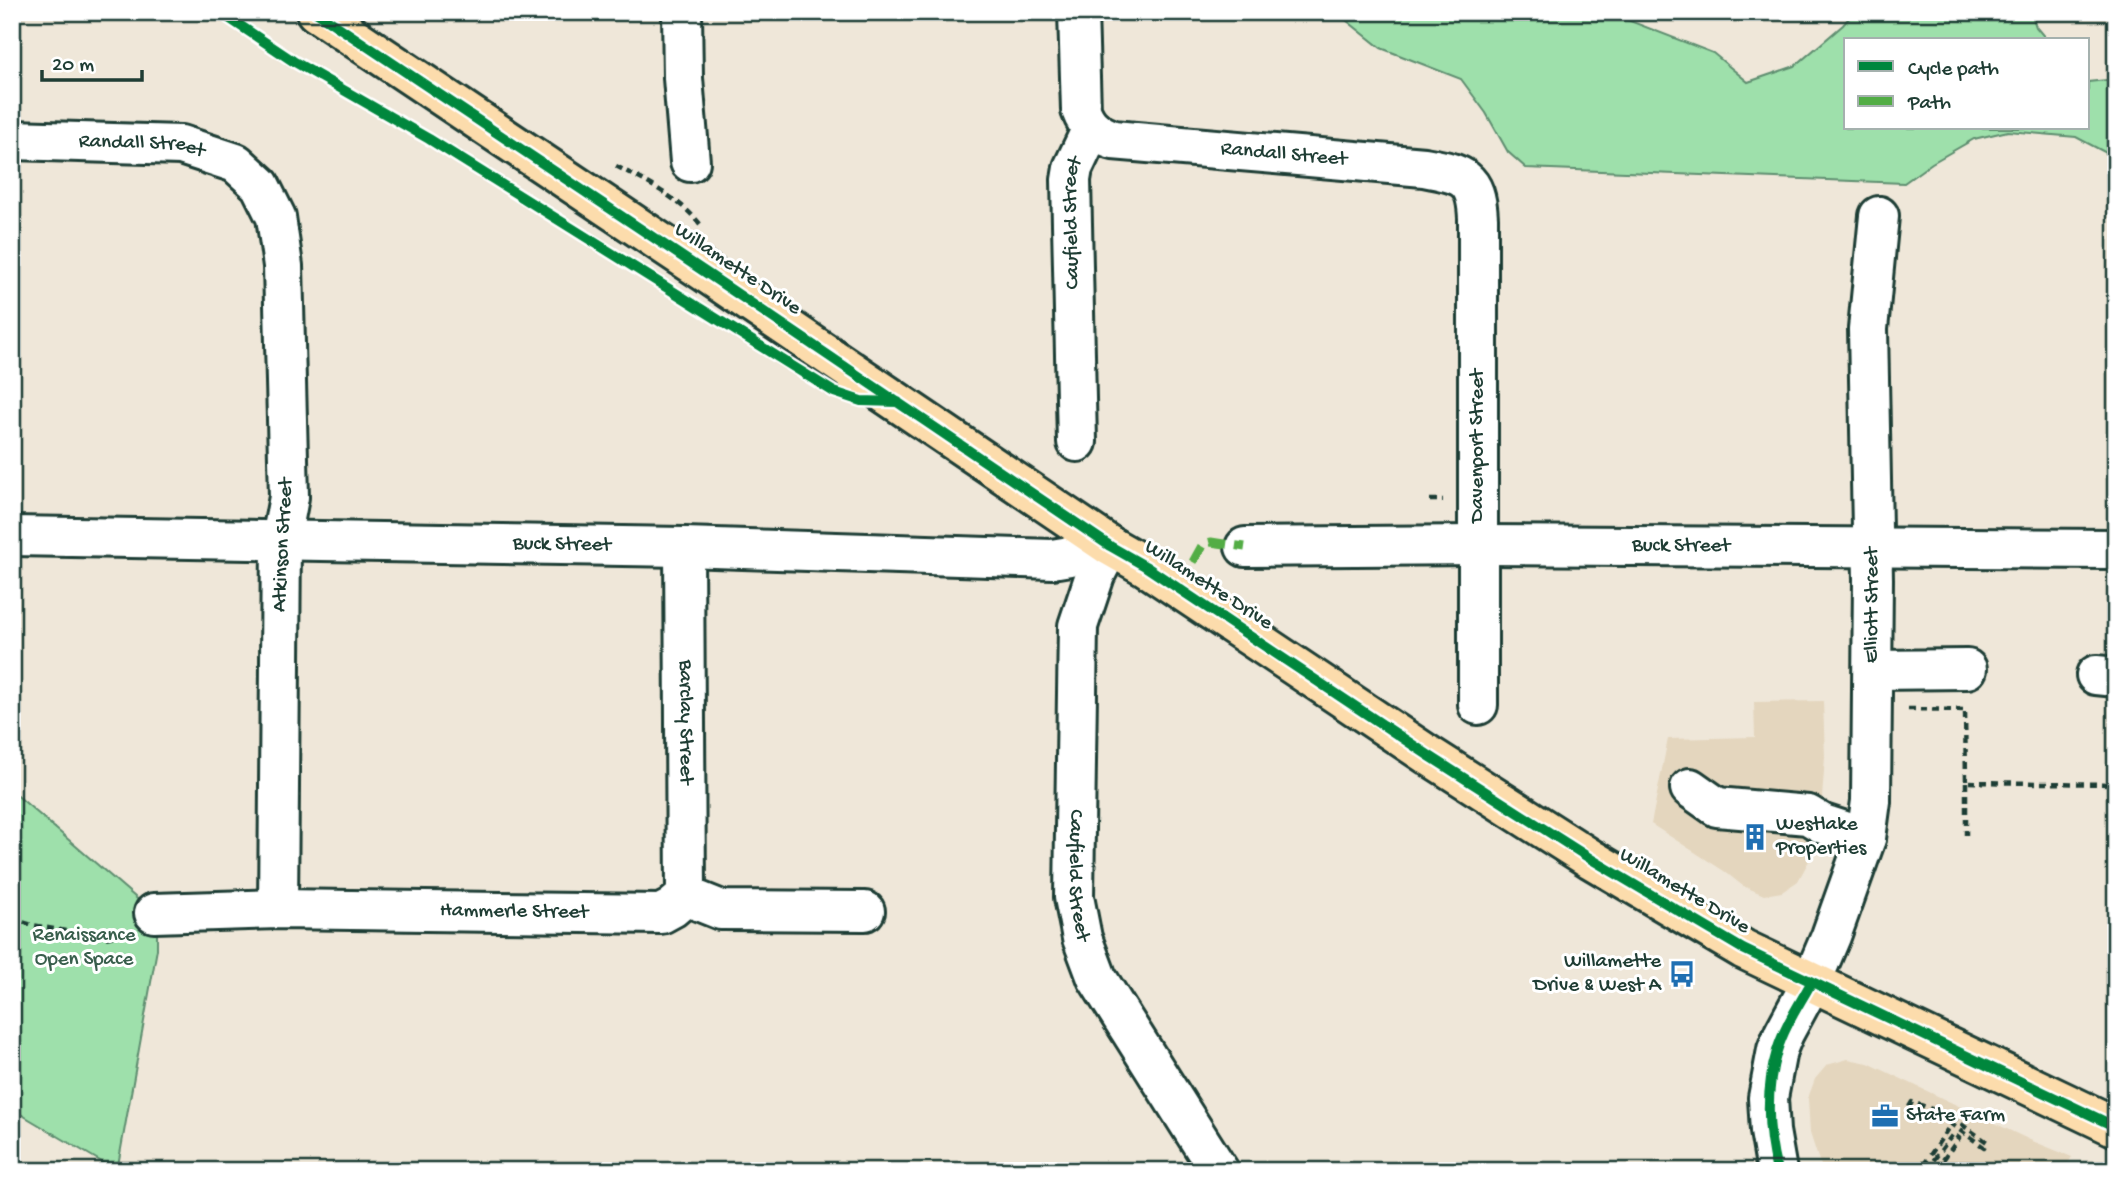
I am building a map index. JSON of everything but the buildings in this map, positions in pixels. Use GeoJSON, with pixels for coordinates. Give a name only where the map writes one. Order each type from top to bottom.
{"type":"FeatureCollection","features":[{"type":"Feature","properties":{"kind":"main road","name":"Willamette Drive"},"geometry":{"type":"LineString","coordinates":[[316,12],[1110,546],[1145,566],[1428,755],[1591,859],[1743,949],[2116,1128]]}},
{"type":"Feature","properties":{"kind":"street"},"geometry":{"type":"LineString","coordinates":[[682,12],[683,78],[690,162]]}},
{"type":"Feature","properties":{"kind":"street","name":"Caufield Street"},"geometry":{"type":"LineString","coordinates":[[1077,442],[1071,180],[1073,168],[1091,128],[1084,120],[1080,103],[1078,12]]}},
{"type":"Feature","properties":{"kind":"street","name":"Randall Street"},"geometry":{"type":"LineString","coordinates":[[1091,128],[1098,135],[1113,140],[1424,167],[1459,175],[1474,188]]}},
{"type":"Feature","properties":{"kind":"street","name":"Randall Street"},"geometry":{"type":"LineString","coordinates":[[12,139],[181,145],[236,163],[260,185]]}},
{"type":"Feature","properties":{"kind":"street","name":"Atkinson Street"},"geometry":{"type":"LineString","coordinates":[[260,185],[276,217],[283,266],[289,497],[281,540],[278,909]]}},
{"type":"Feature","properties":{"kind":"street","name":"Davenport Street"},"geometry":{"type":"LineString","coordinates":[[1474,188],[1478,218],[1478,705]]}},
{"type":"Feature","properties":{"kind":"street","name":"Elliott Street"},"geometry":{"type":"LineString","coordinates":[[1777,1171],[1769,1122],[1770,1080],[1777,1050],[1831,936],[1866,838],[1871,801],[1873,548],[1868,329],[1879,216]]}},
{"type":"Feature","properties":{"kind":"street","name":"Buck Street"},"geometry":{"type":"LineString","coordinates":[[12,536],[684,547],[1052,559],[1110,546]]}},
{"type":"Feature","properties":{"kind":"street","name":"Buck Street"},"geometry":{"type":"LineString","coordinates":[[1245,547],[1478,545],[2116,549]]}},
{"type":"Feature","properties":{"kind":"street","name":"Caufield Street"},"geometry":{"type":"LineString","coordinates":[[1110,546],[1096,575],[1078,626],[1073,897],[1082,938],[1097,978],[1219,1171]]}},
{"type":"Feature","properties":{"kind":"street","name":"Barclay Street"},"geometry":{"type":"LineString","coordinates":[[684,547],[686,896]]}},
{"type":"Feature","properties":{"kind":"street"},"geometry":{"type":"LineString","coordinates":[[1873,670],[1967,669]]}},
{"type":"Feature","properties":{"kind":"street"},"geometry":{"type":"LineString","coordinates":[[1689,788],[1717,807],[1808,815],[1823,824],[1866,838]]}},
{"type":"Feature","properties":{"kind":"street"},"geometry":{"type":"LineString","coordinates":[[686,896],[721,910],[865,911]]}},
{"type":"Feature","properties":{"kind":"street","name":"Hammerle Street"},"geometry":{"type":"LineString","coordinates":[[154,913],[278,909],[661,914],[686,896]]}},
{"type":"Feature","properties":{"kind":"path"},"geometry":{"type":"LineString","coordinates":[[1907,709],[1965,710],[1966,835]]}},
{"type":"Feature","properties":{"kind":"path"},"geometry":{"type":"LineString","coordinates":[[1966,782],[2116,784]]}},
{"type":"Feature","properties":{"kind":"path"},"geometry":{"type":"LineString","coordinates":[[12,919],[105,938],[114,936]]}},
{"type":"Feature","properties":{"kind":"path"},"geometry":{"type":"LineString","coordinates":[[1909,1107],[1912,1102],[1948,1115],[1987,1142],[1984,1147],[1951,1124],[1923,1166],[1927,1169],[1953,1134],[1959,1138],[1935,1171]]}},
{"type":"Feature","properties":{"kind":"shaded area"},"geometry":{"type":"Polygon","coordinates":[[[1823,701],[1825,757],[1822,798],[1811,857],[1798,881],[1782,892],[1764,895],[1743,886],[1651,824],[1668,739],[1755,737],[1754,702],[1823,701]]]}},
{"type":"Feature","properties":{"kind":"shaded area"},"geometry":{"type":"Polygon","coordinates":[[[1848,1059],[1868,1063],[2030,1140],[2072,1157],[2063,1171],[1824,1171],[1810,1133],[1808,1098],[1815,1079],[1827,1065],[1848,1059]]]}},
{"type":"Feature","properties":{"kind":"green space"},"geometry":{"type":"Polygon","coordinates":[[[1336,12],[1607,12],[1713,53],[1748,82],[1795,66],[1843,25],[1854,12],[2031,12],[2036,27],[2045,38],[1844,38],[1844,130],[2090,130],[2090,82],[2116,79],[2116,158],[2076,137],[2008,131],[1974,139],[1904,183],[1526,168],[1508,152],[1486,113],[1461,79],[1381,48],[1336,12]]]}},
{"type":"Feature","properties":{"kind":"green space","name":"Renaissance Open Space"},"geometry":{"type":"Polygon","coordinates":[[[12,791],[157,916],[157,949],[117,1171],[12,1109],[12,791]]]}},
{"type":"Feature","properties":{"kind":"marked path"},"geometry":{"type":"LineString","coordinates":[[1193,562],[1203,544],[1211,542],[1245,547]]}},
{"type":"Feature","properties":{"kind":"cycle path"},"geometry":{"type":"LineString","coordinates":[[220,12],[293,61],[429,139],[834,392],[861,401],[898,402]]}},
{"type":"Feature","properties":{"kind":"cycle path"},"geometry":{"type":"LineString","coordinates":[[316,12],[1110,546],[1145,566],[1428,755],[1591,859],[1743,949],[2116,1127]]}},
{"type":"Feature","properties":{"kind":"cycle path"},"geometry":{"type":"LineString","coordinates":[[1777,1171],[1769,1111],[1773,1066],[1784,1033],[1811,983]]}},
{"type":"Feature","properties":{"kind":"place","name":"Westlake Properties"},"geometry":{"type":"Point","coordinates":[1755,837]}},
{"type":"Feature","properties":{"kind":"place","name":"Willamette Drive & West A"},"geometry":{"type":"Point","coordinates":[1682,974]}},
{"type":"Feature","properties":{"kind":"place","name":"State Farm"},"geometry":{"type":"Point","coordinates":[1885,1116]}}]}
